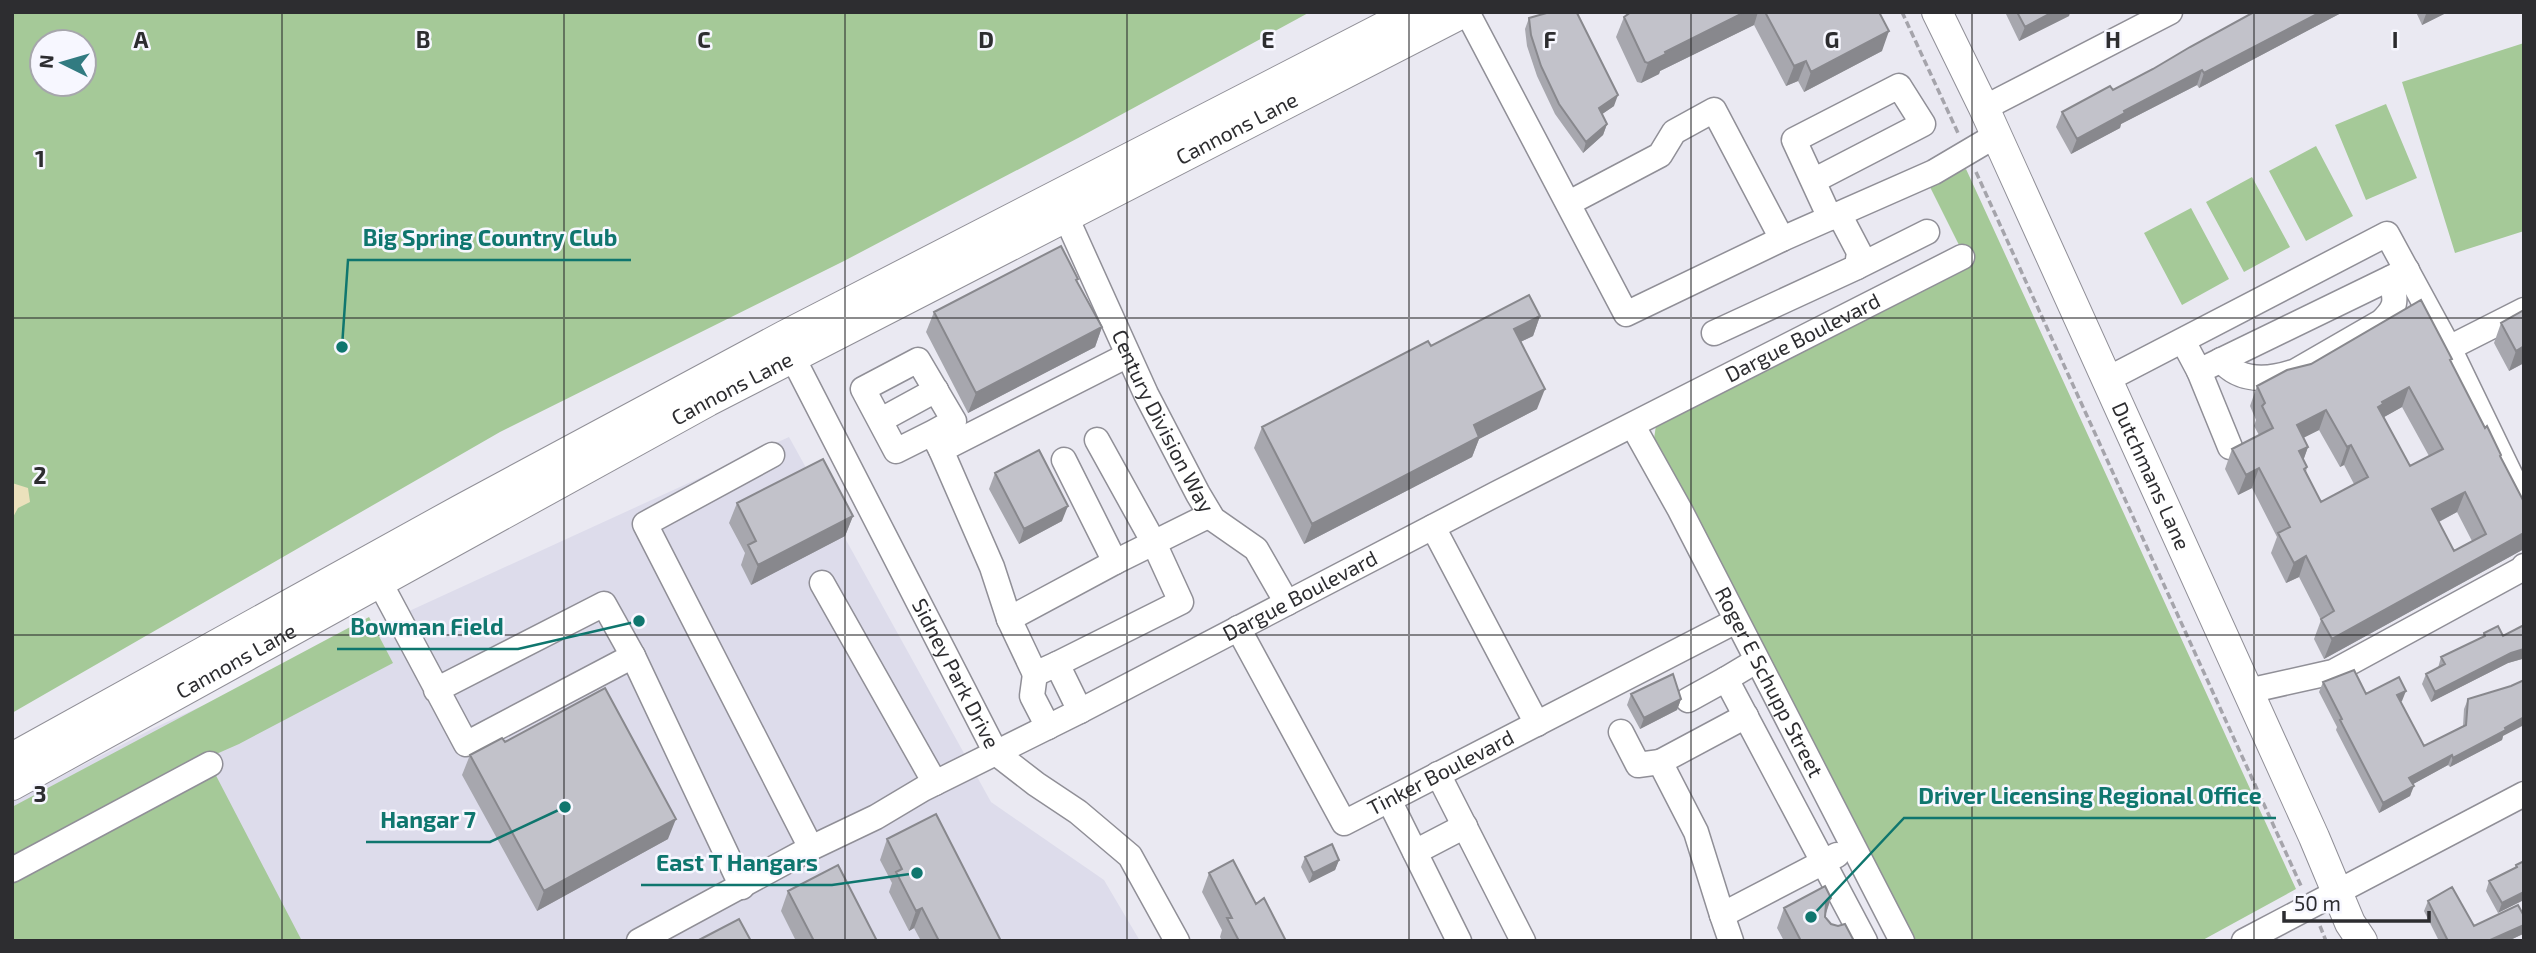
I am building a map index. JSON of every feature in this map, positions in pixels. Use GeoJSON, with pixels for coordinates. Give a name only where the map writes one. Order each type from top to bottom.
{"type":"FeatureCollection","features":[{"type":"Feature","properties":{"kind":"main road","name":"Cannons Lane"},"geometry":{"type":"LineString","coordinates":[[1061,207],[1413,12]]}},
{"type":"Feature","properties":{"kind":"main road","name":"Cannons Lane"},"geometry":{"type":"LineString","coordinates":[[12,758],[696,407],[789,347],[1061,207],[1465,12]]}},
{"type":"Feature","properties":{"kind":"main road","name":"Dutchmans Lane"},"geometry":{"type":"LineString","coordinates":[[1937,12],[1984,108],[2314,837],[2324,899],[2350,923],[2362,941]]}},
{"type":"Feature","properties":{"kind":"main road","name":"Cannons Lane"},"geometry":{"type":"LineString","coordinates":[[12,785],[373,571]]}},
{"type":"Feature","properties":{"kind":"street"},"geometry":{"type":"LineString","coordinates":[[1465,12],[1626,313],[1782,239],[1934,172],[1995,136]]}},
{"type":"Feature","properties":{"kind":"street"},"geometry":{"type":"LineString","coordinates":[[1984,108],[2170,12]]}},
{"type":"Feature","properties":{"kind":"street"},"geometry":{"type":"LineString","coordinates":[[1813,181],[1923,124],[1899,86],[1794,140],[1813,181],[1859,252],[1857,267]]}},
{"type":"Feature","properties":{"kind":"street"},"geometry":{"type":"LineString","coordinates":[[1569,203],[1660,155],[1674,132],[1714,110],[1782,239]]}},
{"type":"Feature","properties":{"kind":"street","name":"Century Division Way"},"geometry":{"type":"LineString","coordinates":[[1061,207],[1146,394],[1210,515],[1255,549],[1287,603]]}},
{"type":"Feature","properties":{"kind":"street"},"geometry":{"type":"LineString","coordinates":[[1714,333],[1927,232]]}},
{"type":"Feature","properties":{"kind":"street"},"geometry":{"type":"LineString","coordinates":[[2106,380],[2387,234],[2399,274],[2449,348],[2524,503]]}},
{"type":"Feature","properties":{"kind":"street","name":"Dargue Boulevard"},"geometry":{"type":"LineString","coordinates":[[639,941],[811,848],[876,817],[935,783],[1080,712],[1433,527],[1962,257]]}},
{"type":"Feature","properties":{"kind":"street"},"geometry":{"type":"LineString","coordinates":[[2210,366],[2399,274]]}},
{"type":"Feature","properties":{"kind":"street"},"geometry":{"type":"LineString","coordinates":[[2210,366],[2228,369],[2242,376],[2281,376],[2295,371],[2381,322],[2391,313],[2396,303],[2399,274]]}},
{"type":"Feature","properties":{"kind":"street"},"geometry":{"type":"LineString","coordinates":[[2449,348],[2524,310]]}},
{"type":"Feature","properties":{"kind":"street"},"geometry":{"type":"LineString","coordinates":[[2183,341],[2210,366],[2231,447]]}},
{"type":"Feature","properties":{"kind":"street","name":"Sidney Park Drive"},"geometry":{"type":"LineString","coordinates":[[789,347],[996,753],[1078,812],[1130,856],[1177,941]]}},
{"type":"Feature","properties":{"kind":"street"},"geometry":{"type":"LineString","coordinates":[[936,442],[954,421],[918,360],[863,389],[896,451],[936,442],[1128,355]]}},
{"type":"Feature","properties":{"kind":"street"},"geometry":{"type":"LineString","coordinates":[[881,420],[936,390]]}},
{"type":"Feature","properties":{"kind":"street","name":"Roger E Schupp Street"},"geometry":{"type":"LineString","coordinates":[[1633,426],[1680,510],[1902,941]]}},
{"type":"Feature","properties":{"kind":"street"},"geometry":{"type":"LineString","coordinates":[[1048,727],[1031,696],[1046,669],[1181,602],[1154,542],[1097,440]]}},
{"type":"Feature","properties":{"kind":"street"},"geometry":{"type":"LineString","coordinates":[[936,442],[992,567],[1009,619],[1080,712]]}},
{"type":"Feature","properties":{"kind":"street"},"geometry":{"type":"LineString","coordinates":[[772,455],[645,524],[811,848]]}},
{"type":"Feature","properties":{"kind":"street"},"geometry":{"type":"LineString","coordinates":[[1064,460],[1115,562]]}},
{"type":"Feature","properties":{"kind":"street"},"geometry":{"type":"LineString","coordinates":[[1009,619],[1210,515]]}},
{"type":"Feature","properties":{"kind":"street"},"geometry":{"type":"LineString","coordinates":[[1433,527],[1537,724]]}},
{"type":"Feature","properties":{"kind":"street"},"geometry":{"type":"LineString","coordinates":[[2248,691],[2333,672],[2523,568]]}},
{"type":"Feature","properties":{"kind":"street"},"geometry":{"type":"LineString","coordinates":[[373,571],[466,744],[633,656]]}},
{"type":"Feature","properties":{"kind":"street"},"geometry":{"type":"LineString","coordinates":[[822,583],[935,783]]}},
{"type":"Feature","properties":{"kind":"street"},"geometry":{"type":"LineString","coordinates":[[436,690],[604,604],[633,656],[742,887]]}},
{"type":"Feature","properties":{"kind":"street","name":"Tinker Boulevard"},"geometry":{"type":"LineString","coordinates":[[1238,628],[1344,823],[1736,621]]}},
{"type":"Feature","properties":{"kind":"street"},"geometry":{"type":"LineString","coordinates":[[1688,700],[1756,661]]}},
{"type":"Feature","properties":{"kind":"street"},"geometry":{"type":"LineString","coordinates":[[1726,679],[1859,930]]}},
{"type":"Feature","properties":{"kind":"street"},"geometry":{"type":"LineString","coordinates":[[1622,732],[1638,765],[1660,762],[1746,716]]}},
{"type":"Feature","properties":{"kind":"street"},"geometry":{"type":"LineString","coordinates":[[1660,762],[1696,832],[1731,941]]}},
{"type":"Feature","properties":{"kind":"street"},"geometry":{"type":"LineString","coordinates":[[12,870],[210,764]]}},
{"type":"Feature","properties":{"kind":"street"},"geometry":{"type":"LineString","coordinates":[[1438,774],[1523,941]]}},
{"type":"Feature","properties":{"kind":"street"},"geometry":{"type":"LineString","coordinates":[[2244,941],[2524,794]]}},
{"type":"Feature","properties":{"kind":"street"},"geometry":{"type":"LineString","coordinates":[[1389,800],[1459,941]]}},
{"type":"Feature","properties":{"kind":"street"},"geometry":{"type":"LineString","coordinates":[[1415,852],[1465,826]]}},
{"type":"Feature","properties":{"kind":"street"},"geometry":{"type":"LineString","coordinates":[[1722,915],[1853,847]]}},
{"type":"Feature","properties":{"kind":"street"},"geometry":{"type":"LineString","coordinates":[[1831,931],[1859,930],[1883,904]]}},
{"type":"Feature","properties":{"kind":"path"},"geometry":{"type":"LineString","coordinates":[[1902,12],[2324,899],[2326,941]]}},
{"type":"Feature","properties":{"kind":"shaded area"},"geometry":{"type":"Polygon","coordinates":[[[789,437],[991,802],[1104,880],[1140,941],[12,941],[12,802],[154,728],[789,437]]]}},
{"type":"Feature","properties":{"kind":"green space"},"geometry":{"type":"Polygon","coordinates":[[[12,12],[1310,12],[844,261],[500,432],[12,713],[12,12]]]}},
{"type":"Feature","properties":{"kind":"green space"},"geometry":{"type":"Polygon","coordinates":[[[2524,43],[2524,231],[2455,253],[2402,82],[2524,43]]]}},
{"type":"Feature","properties":{"kind":"green space"},"geometry":{"type":"Polygon","coordinates":[[[2386,104],[2417,178],[2366,200],[2335,125],[2386,104]]]}},
{"type":"Feature","properties":{"kind":"green space"},"geometry":{"type":"Polygon","coordinates":[[[2316,146],[2353,216],[2306,241],[2269,171],[2316,146]]]}},
{"type":"Feature","properties":{"kind":"green space"},"geometry":{"type":"Polygon","coordinates":[[[1966,169],[2296,889],[2201,941],[1903,941],[1653,446],[1656,425],[1965,257],[1929,185],[1966,169]]]}},
{"type":"Feature","properties":{"kind":"green space"},"geometry":{"type":"Polygon","coordinates":[[[2252,177],[2290,247],[2244,272],[2206,202],[2252,177]]]}},
{"type":"Feature","properties":{"kind":"green space"},"geometry":{"type":"Polygon","coordinates":[[[2191,208],[2229,279],[2182,305],[2144,233],[2191,208]]]}},
{"type":"Feature","properties":{"kind":"green space"},"geometry":{"type":"Polygon","coordinates":[[[369,617],[393,663],[239,744],[180,770],[12,862],[12,807],[369,617]]]}},
{"type":"Feature","properties":{"kind":"green space"},"geometry":{"type":"Polygon","coordinates":[[[210,764],[302,941],[12,941],[12,874],[210,764]]]}},
{"type":"Feature","properties":{"kind":"sand"},"geometry":{"type":"Polygon","coordinates":[[[12,483],[28,488],[30,502],[18,508],[12,519],[12,483]]]}},
{"type":"Feature","properties":{"kind":"building"},"geometry":{"type":"Polygon","coordinates":[[[1550,12],[1577,13],[1618,95],[1599,108],[1607,124],[1586,142],[1559,104],[1541,66],[1531,35],[1529,18],[1550,12]]]}},
{"type":"Feature","properties":{"kind":"building"},"geometry":{"type":"Polygon","coordinates":[[[1631,12],[1745,12],[1648,63],[1645,62],[1624,17],[1631,12]]]}},
{"type":"Feature","properties":{"kind":"building"},"geometry":{"type":"Polygon","coordinates":[[[1765,12],[1879,12],[1889,31],[1811,72],[1806,61],[1794,66],[1765,12]]]}},
{"type":"Feature","properties":{"kind":"building"},"geometry":{"type":"Polygon","coordinates":[[[2017,12],[2053,12],[2025,27],[2017,12]]]}},
{"type":"Feature","properties":{"kind":"building"},"geometry":{"type":"Polygon","coordinates":[[[2254,12],[2321,12],[2204,73],[2202,70],[2077,139],[2062,112],[2110,86],[2113,90],[2254,12]]]}},
{"type":"Feature","properties":{"kind":"building"},"geometry":{"type":"Polygon","coordinates":[[[1061,246],[1102,327],[976,393],[934,312],[1061,246]]]}},
{"type":"Feature","properties":{"kind":"building"},"geometry":{"type":"Polygon","coordinates":[[[1529,295],[1540,316],[1514,329],[1545,389],[1474,425],[1479,437],[1312,524],[1262,427],[1428,341],[1431,346],[1529,295]]]}},
{"type":"Feature","properties":{"kind":"building"},"geometry":{"type":"Polygon","coordinates":[[[2421,300],[2524,502],[2524,533],[2332,639],[2321,619],[2334,611],[2306,556],[2294,563],[2278,533],[2290,527],[2259,468],[2246,475],[2232,449],[2273,428],[2262,406],[2265,403],[2257,386],[2287,370],[2311,364],[2421,300]],[[2409,387],[2378,407],[2410,466],[2443,449],[2409,387]],[[2326,410],[2297,425],[2308,447],[2299,451],[2307,467],[2304,469],[2321,502],[2368,477],[2351,445],[2347,447],[2326,410]],[[2465,492],[2432,509],[2454,551],[2486,534],[2465,492]]]}},
{"type":"Feature","properties":{"kind":"building"},"geometry":{"type":"Polygon","coordinates":[[[2524,310],[2524,346],[2516,351],[2501,323],[2524,310]]]}},
{"type":"Feature","properties":{"kind":"building"},"geometry":{"type":"Polygon","coordinates":[[[1039,450],[1068,506],[1024,529],[995,473],[1039,450]]]}},
{"type":"Feature","properties":{"kind":"building"},"geometry":{"type":"Polygon","coordinates":[[[823,459],[853,516],[758,565],[748,545],[756,541],[737,503],[823,459]]]}},
{"type":"Feature","properties":{"kind":"building"},"geometry":{"type":"Polygon","coordinates":[[[2524,625],[2524,649],[2435,692],[2426,674],[2445,664],[2441,657],[2485,636],[2484,633],[2498,626],[2503,636],[2524,625]]]}},
{"type":"Feature","properties":{"kind":"building"},"geometry":{"type":"Polygon","coordinates":[[[2354,670],[2366,694],[2399,677],[2406,691],[2397,695],[2424,746],[2466,725],[2468,699],[2524,680],[2524,717],[2505,728],[2506,730],[2409,778],[2414,786],[2383,803],[2323,682],[2354,670]]]}},
{"type":"Feature","properties":{"kind":"building"},"geometry":{"type":"Polygon","coordinates":[[[1673,674],[1681,699],[1644,718],[1631,694],[1673,674]]]}},
{"type":"Feature","properties":{"kind":"building"},"geometry":{"type":"Polygon","coordinates":[[[605,688],[676,819],[544,891],[470,755],[502,738],[505,742],[605,688]]]}},
{"type":"Feature","properties":{"kind":"building"},"geometry":{"type":"Polygon","coordinates":[[[936,814],[1001,941],[939,941],[922,908],[916,911],[896,872],[902,869],[887,839],[936,814]]]}},
{"type":"Feature","properties":{"kind":"building"},"geometry":{"type":"Polygon","coordinates":[[[1332,844],[1339,860],[1313,873],[1305,857],[1332,844]]]}},
{"type":"Feature","properties":{"kind":"building"},"geometry":{"type":"Polygon","coordinates":[[[1233,860],[1256,904],[1264,898],[1286,941],[1239,941],[1227,918],[1232,918],[1209,873],[1233,860]]]}},
{"type":"Feature","properties":{"kind":"building"},"geometry":{"type":"Polygon","coordinates":[[[2524,861],[2524,892],[2502,903],[2489,881],[2524,861]]]}},
{"type":"Feature","properties":{"kind":"building"},"geometry":{"type":"Polygon","coordinates":[[[838,865],[877,941],[814,941],[788,891],[838,865]]]}},
{"type":"Feature","properties":{"kind":"building"},"geometry":{"type":"Polygon","coordinates":[[[1825,886],[1831,898],[1826,903],[1825,917],[1831,924],[1845,924],[1854,941],[1801,941],[1784,908],[1825,886]]]}},
{"type":"Feature","properties":{"kind":"building"},"geometry":{"type":"Polygon","coordinates":[[[2452,887],[2474,926],[2518,905],[2524,916],[2524,925],[2488,941],[2448,941],[2428,901],[2452,887]]]}},
{"type":"Feature","properties":{"kind":"building"},"geometry":{"type":"Polygon","coordinates":[[[739,919],[751,941],[697,941],[739,919]]]}},
{"type":"Feature","properties":{"kind":"place","name":"Big Spring Country Club"},"geometry":{"type":"Point","coordinates":[342,347]}},
{"type":"Feature","properties":{"kind":"place","name":"Bowman Field"},"geometry":{"type":"Point","coordinates":[639,621]}},
{"type":"Feature","properties":{"kind":"place","name":"Hangar 7"},"geometry":{"type":"Point","coordinates":[565,807]}},
{"type":"Feature","properties":{"kind":"place","name":"East T Hangars"},"geometry":{"type":"Point","coordinates":[917,873]}},
{"type":"Feature","properties":{"kind":"place","name":"Driver Licensing Regional Office"},"geometry":{"type":"Point","coordinates":[1811,917]}}]}
